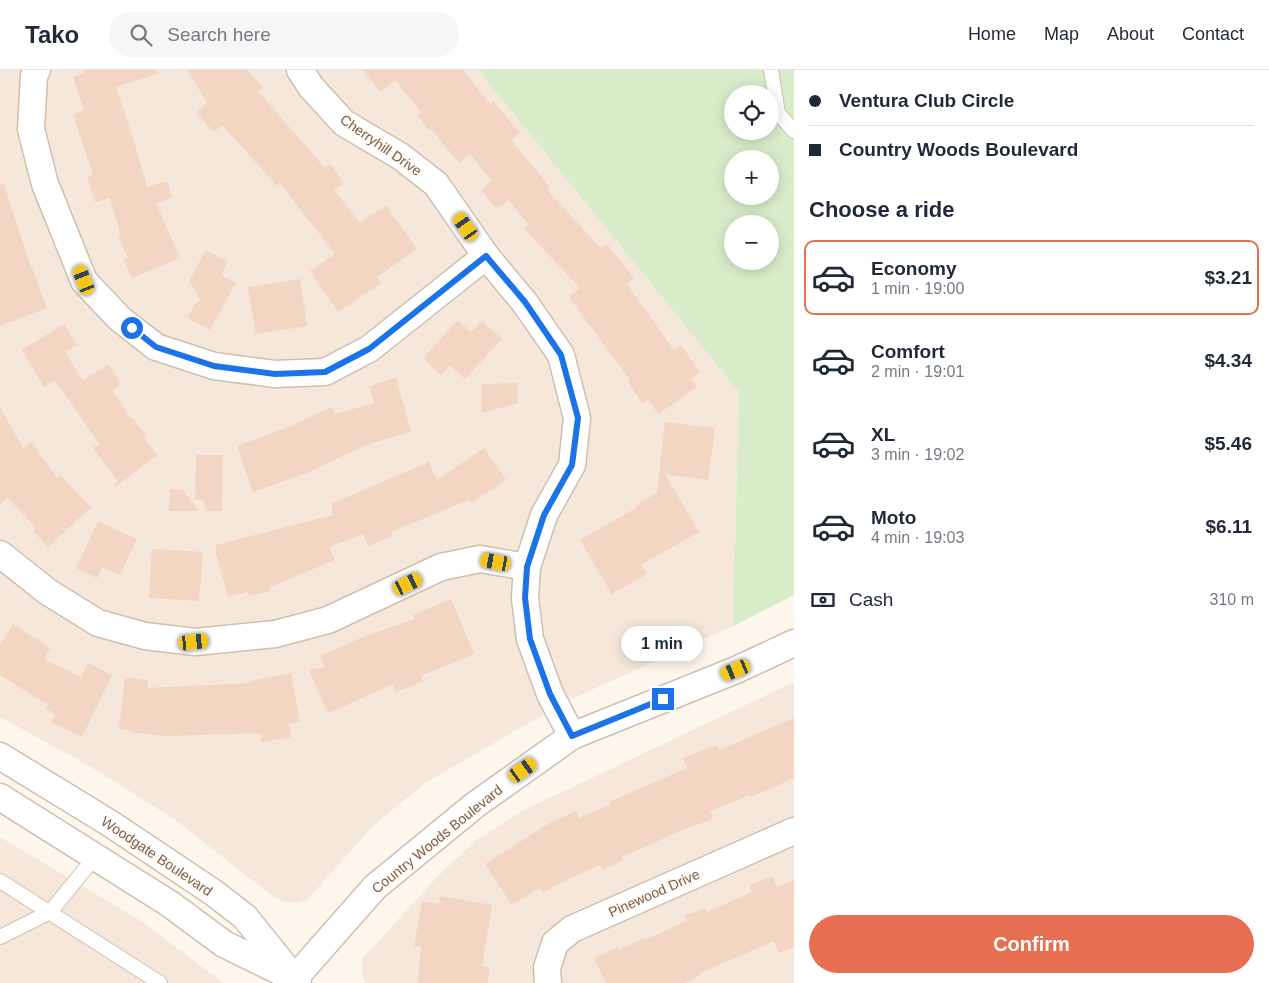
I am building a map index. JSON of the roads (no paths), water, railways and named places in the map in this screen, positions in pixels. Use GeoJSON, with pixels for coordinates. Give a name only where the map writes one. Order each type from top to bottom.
{"type":"FeatureCollection","features":[{"type":"Feature","properties":{"kind":"street"},"geometry":{"type":"LineString","coordinates":[[37,70],[34,76],[31,129],[45,184],[84,280],[120,319],[156,347],[214,366],[275,374],[325,372],[369,349],[486,256]]}},
{"type":"Feature","properties":{"kind":"street","name":"Cherryhill Drive"},"geometry":{"type":"LineString","coordinates":[[300,70],[311,87],[344,123],[400,156],[436,184],[486,256],[525,302],[561,355],[578,418],[572,465],[544,515],[527,567],[525,598],[530,639],[550,694],[572,736]]}},
{"type":"Feature","properties":{"kind":"street"},"geometry":{"type":"LineString","coordinates":[[0,554],[48,592],[98,623],[145,636],[194,642],[275,634],[328,620],[441,567],[480,559],[527,567]]}},
{"type":"Feature","properties":{"kind":"street","name":"Country Woods Boulevard"},"geometry":{"type":"LineString","coordinates":[[295,981],[375,887],[475,805],[572,736],[736,670],[794,643]]}},
{"type":"Feature","properties":{"kind":"street","name":"Woodgate Boulevard"},"geometry":{"type":"LineString","coordinates":[[0,756],[112,824],[214,893],[245,917],[295,981]]}},
{"type":"Feature","properties":{"kind":"street"},"geometry":{"type":"LineString","coordinates":[[0,797],[170,904],[224,944],[295,981]]}},
{"type":"Feature","properties":{"kind":"street"},"geometry":{"type":"LineString","coordinates":[[95,857],[112,824]]}},
{"type":"Feature","properties":{"kind":"street","name":"Pinewood Drive"},"geometry":{"type":"LineString","coordinates":[[548,983],[547,968],[555,943],[572,929],[794,831]]}},
{"type":"Feature","properties":{"kind":"lane"},"geometry":{"type":"LineString","coordinates":[[771,70],[778,113],[794,131]]}},
{"type":"Feature","properties":{"kind":"lane"},"geometry":{"type":"LineString","coordinates":[[0,937],[50,912],[95,857]]}},
{"type":"Feature","properties":{"kind":"lane"},"geometry":{"type":"LineString","coordinates":[[0,881],[160,983]]}},
{"type":"Feature","properties":{"kind":"lane"},"geometry":{"type":"LineString","coordinates":[[268,983],[295,981]]}}]}
